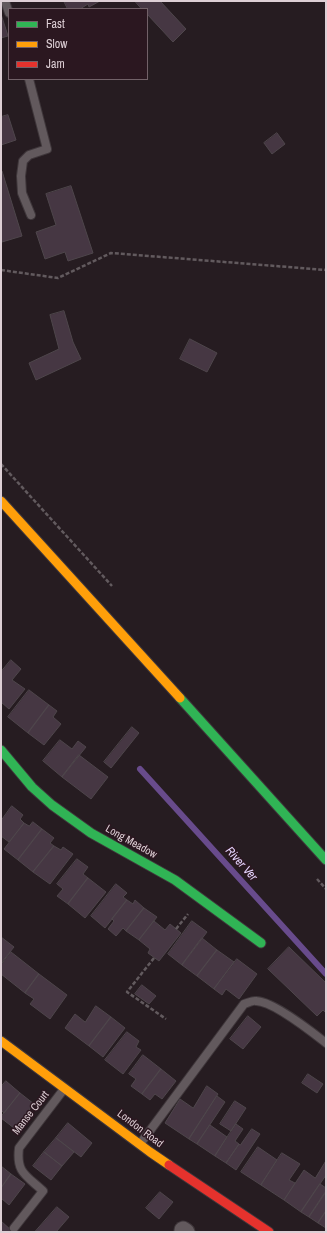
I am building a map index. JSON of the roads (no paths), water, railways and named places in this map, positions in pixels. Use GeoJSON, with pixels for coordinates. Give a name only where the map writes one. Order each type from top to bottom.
{"type":"FeatureCollection","features":[{"type":"Feature","properties":{"kind":"street"},"geometry":{"type":"LineString","coordinates":[[1,501],[326,860]]}},
{"type":"Feature","properties":{"kind":"street","name":"Long Meadow"},"geometry":{"type":"LineString","coordinates":[[1,750],[32,787],[52,806],[91,833],[175,880],[261,943]]}},
{"type":"Feature","properties":{"kind":"street","name":"London Road"},"geometry":{"type":"LineString","coordinates":[[1,1041],[150,1152],[269,1232]]}},
{"type":"Feature","properties":{"kind":"lane"},"geometry":{"type":"LineString","coordinates":[[28,80],[47,149],[29,156],[24,161],[21,176],[22,193],[31,215]]}},
{"type":"Feature","properties":{"kind":"lane"},"geometry":{"type":"LineString","coordinates":[[140,1144],[244,1004],[256,1001],[270,1005],[291,1017],[326,1043]]}},
{"type":"Feature","properties":{"kind":"lane","name":"Manse Court"},"geometry":{"type":"LineString","coordinates":[[14,1228],[43,1191],[20,1170],[18,1158],[19,1148],[65,1089]]}},
{"type":"Feature","properties":{"kind":"waterway","name":"River Ver"},"geometry":{"type":"LineString","coordinates":[[140,769],[326,974]]}}]}
